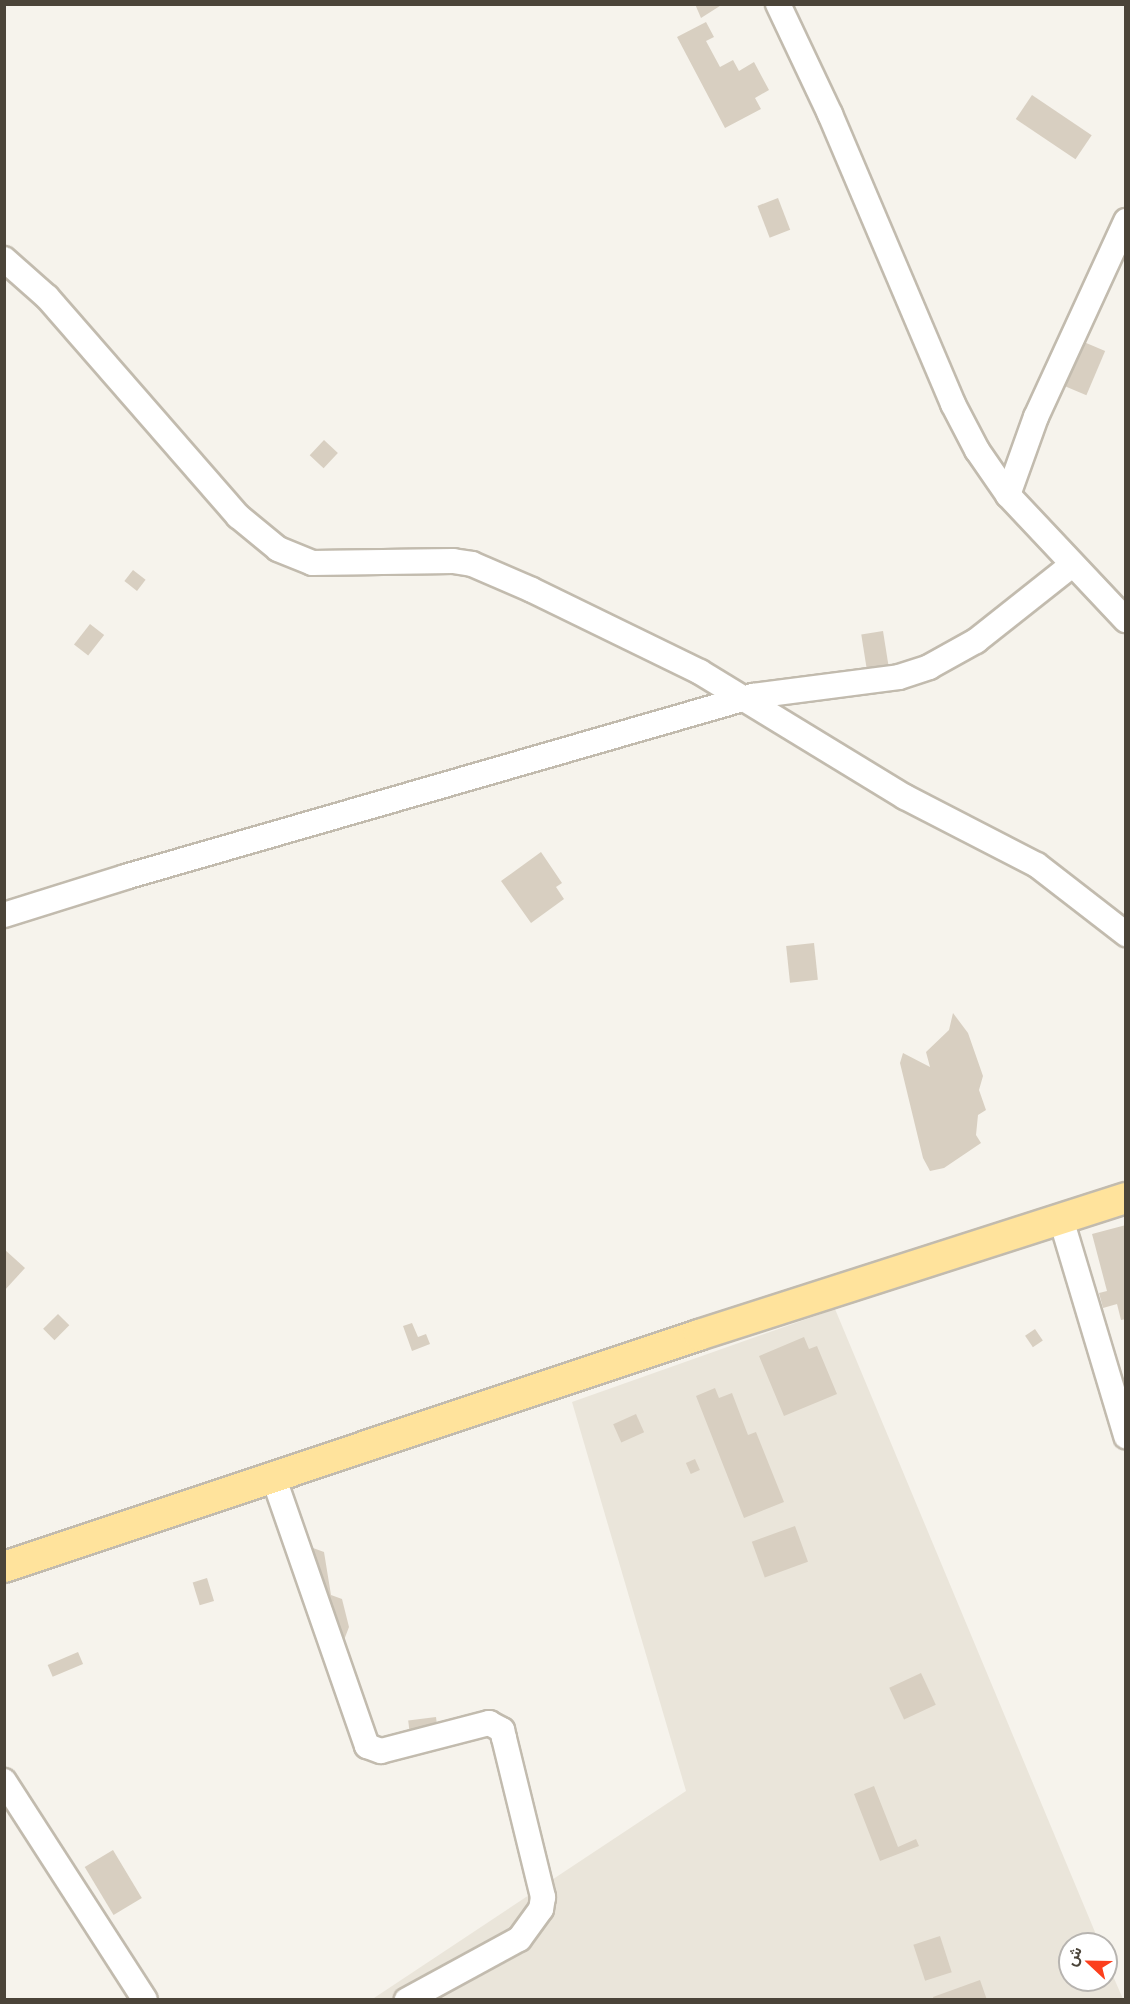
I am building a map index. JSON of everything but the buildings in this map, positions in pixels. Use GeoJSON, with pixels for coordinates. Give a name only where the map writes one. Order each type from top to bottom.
{"type":"FeatureCollection","features":[{"type":"Feature","properties":{"kind":"main road"},"geometry":{"type":"LineString","coordinates":[[4,1567],[273,1476],[1125,1198]]}},
{"type":"Feature","properties":{"kind":"street"},"geometry":{"type":"LineString","coordinates":[[778,4],[830,114],[953,404],[978,450],[1008,495],[1072,565],[1116,597],[1125,620]]}},
{"type":"Feature","properties":{"kind":"street"},"geometry":{"type":"LineString","coordinates":[[1008,495],[1036,417],[1125,221]]}},
{"type":"Feature","properties":{"kind":"street"},"geometry":{"type":"LineString","coordinates":[[4,259],[47,297],[238,516],[278,549],[312,563],[423,559],[472,564],[689,667],[905,797],[1037,865],[1125,934]]}},
{"type":"Feature","properties":{"kind":"street"},"geometry":{"type":"LineString","coordinates":[[4,915],[125,877],[743,699],[899,677],[929,667],[976,641],[1072,565]]}},
{"type":"Feature","properties":{"kind":"street"},"geometry":{"type":"LineString","coordinates":[[1061,1219],[1125,1436]]}},
{"type":"Feature","properties":{"kind":"street"},"geometry":{"type":"LineString","coordinates":[[273,1476],[367,1746],[381,1751],[477,1724],[496,1725],[504,1738],[543,1897],[541,1909],[519,1939],[407,2000]]}},
{"type":"Feature","properties":{"kind":"street"},"geometry":{"type":"LineString","coordinates":[[8,1796],[145,2000]]}},
{"type":"Feature","properties":{"kind":"shaded area"},"geometry":{"type":"Polygon","coordinates":[[[835,1309],[1095,1932],[1058,1932],[1058,1992],[1118,1992],[1118,1988],[1123,1999],[371,2000],[686,1791],[572,1402],[835,1309]]]}}]}
